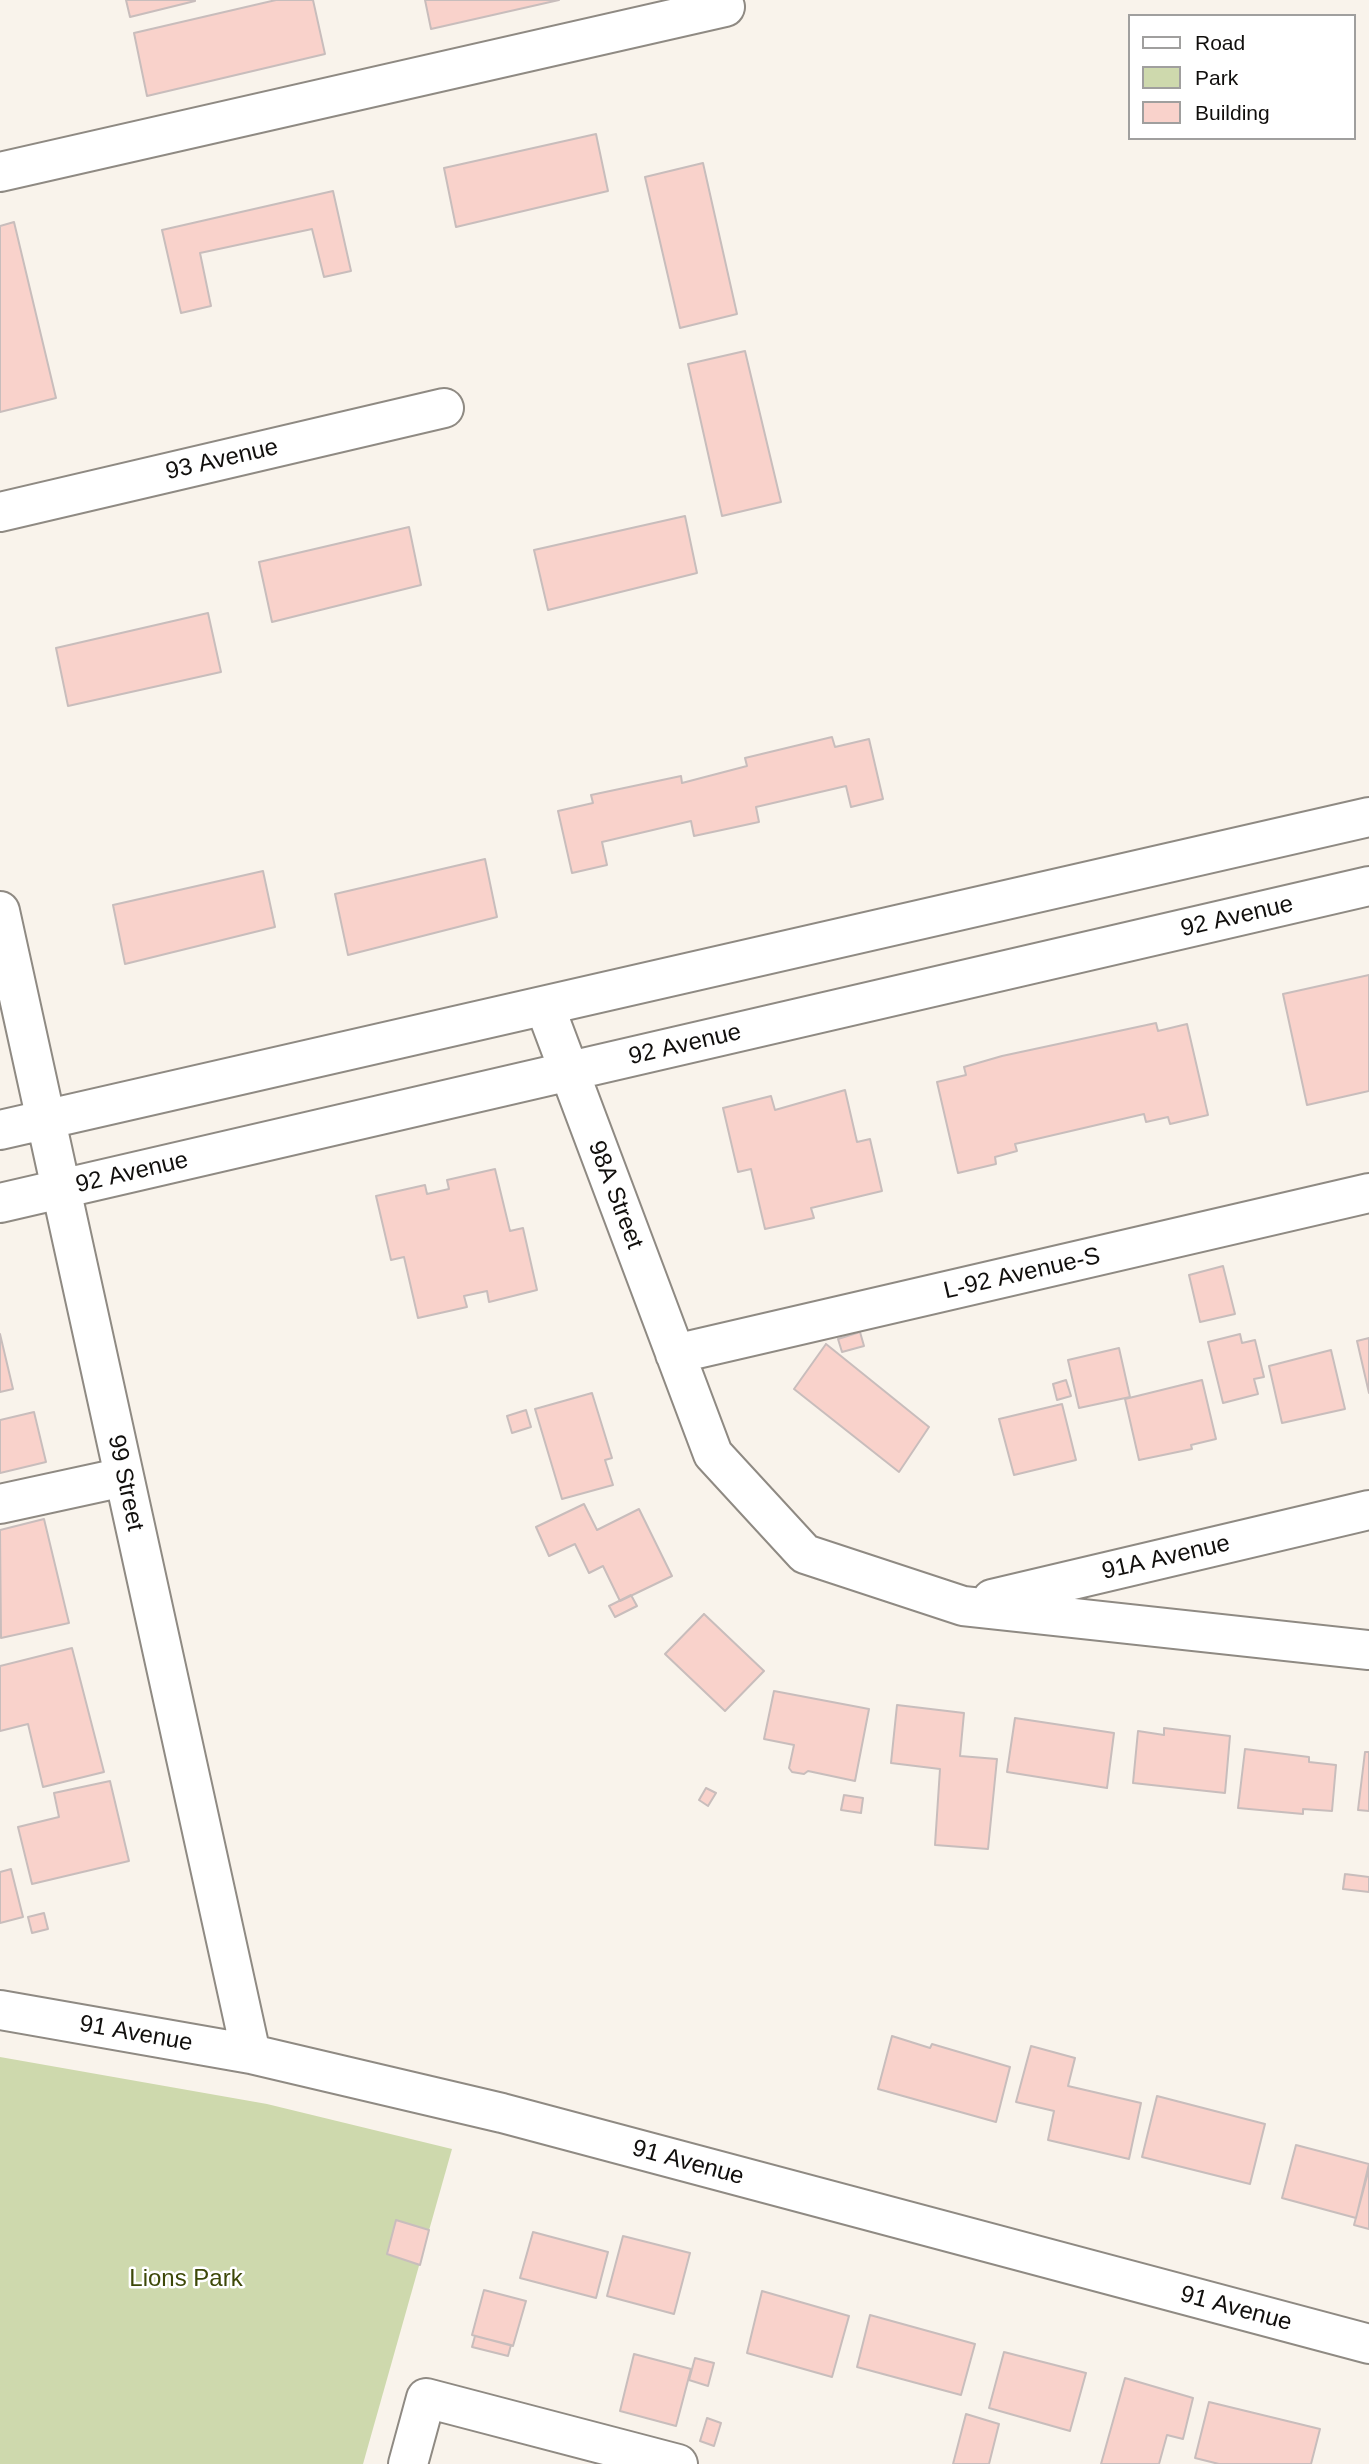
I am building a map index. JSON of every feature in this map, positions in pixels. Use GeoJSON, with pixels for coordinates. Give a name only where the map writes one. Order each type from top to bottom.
{"type":"FeatureCollection","features":[{"type":"Feature","properties":{"kind":"street"},"geometry":{"type":"LineString","coordinates":[[0,172],[725,7]]}},
{"type":"Feature","properties":{"kind":"street","name":"93 Avenue"},"geometry":{"type":"LineString","coordinates":[[0,512],[444,408]]}},
{"type":"Feature","properties":{"kind":"street"},"geometry":{"type":"LineString","coordinates":[[0,1130],[1369,817]]}},
{"type":"Feature","properties":{"kind":"street","name":"92 Avenue"},"geometry":{"type":"LineString","coordinates":[[0,1203],[1369,886]]}},
{"type":"Feature","properties":{"kind":"street","name":"99 Street"},"geometry":{"type":"LineString","coordinates":[[0,911],[251,2054]]}},
{"type":"Feature","properties":{"kind":"street","name":"98A Street"},"geometry":{"type":"LineString","coordinates":[[545,1007],[680,1368]]}},
{"type":"Feature","properties":{"kind":"street","name":"L-92 Avenue-S"},"geometry":{"type":"LineString","coordinates":[[680,1368],[1369,1194]]}},
{"type":"Feature","properties":{"kind":"street","name":"91A Avenue"},"geometry":{"type":"LineString","coordinates":[[680,1368],[713,1454],[805,1554],[963,1606],[1369,1650]]}},
{"type":"Feature","properties":{"kind":"street"},"geometry":{"type":"LineString","coordinates":[[0,1504],[124,1476]]}},
{"type":"Feature","properties":{"kind":"street","name":"91A Avenue"},"geometry":{"type":"LineString","coordinates":[[963,1606],[1369,1510]]}},
{"type":"Feature","properties":{"kind":"street","name":"91 Avenue"},"geometry":{"type":"LineString","coordinates":[[0,2010],[251,2054],[502,2113],[1369,2344]]}},
{"type":"Feature","properties":{"kind":"street"},"geometry":{"type":"LineString","coordinates":[[408,2464],[426,2398],[678,2464]]}},
{"type":"Feature","properties":{"kind":"green space","name":"Lions Park"},"geometry":{"type":"Polygon","coordinates":[[[0,2057],[267,2104],[452,2149],[363,2464],[0,2464],[0,2057]]]}},
{"type":"Feature","properties":{"kind":"building"},"geometry":{"type":"Polygon","coordinates":[[[126,0],[195,0],[195,1],[130,17],[126,0]]]}},
{"type":"Feature","properties":{"kind":"building"},"geometry":{"type":"Polygon","coordinates":[[[276,0],[313,0],[325,54],[147,96],[134,33],[276,0]]]}},
{"type":"Feature","properties":{"kind":"building"},"geometry":{"type":"Polygon","coordinates":[[[425,0],[559,0],[431,29],[425,0]]]}},
{"type":"Feature","properties":{"kind":"building"},"geometry":{"type":"Polygon","coordinates":[[[596,134],[608,191],[456,227],[444,168],[596,134]]]}},
{"type":"Feature","properties":{"kind":"building"},"geometry":{"type":"Polygon","coordinates":[[[703,163],[737,314],[680,328],[645,177],[703,163]]]}},
{"type":"Feature","properties":{"kind":"building"},"geometry":{"type":"Polygon","coordinates":[[[333,191],[351,271],[324,277],[312,229],[200,253],[211,306],[181,313],[162,230],[333,191]]]}},
{"type":"Feature","properties":{"kind":"building"},"geometry":{"type":"Polygon","coordinates":[[[14,222],[56,398],[0,412],[0,226],[14,222]]]}},
{"type":"Feature","properties":{"kind":"building"},"geometry":{"type":"Polygon","coordinates":[[[745,351],[781,502],[722,516],[688,364],[745,351]]]}},
{"type":"Feature","properties":{"kind":"building"},"geometry":{"type":"Polygon","coordinates":[[[685,516],[697,573],[548,610],[534,550],[685,516]]]}},
{"type":"Feature","properties":{"kind":"building"},"geometry":{"type":"Polygon","coordinates":[[[409,527],[421,585],[272,622],[259,562],[409,527]]]}},
{"type":"Feature","properties":{"kind":"building"},"geometry":{"type":"Polygon","coordinates":[[[208,613],[221,672],[68,706],[56,648],[208,613]]]}},
{"type":"Feature","properties":{"kind":"building"},"geometry":{"type":"Polygon","coordinates":[[[832,737],[835,747],[869,739],[883,799],[851,807],[846,786],[756,807],[759,822],[694,836],[691,821],[602,842],[607,865],[572,873],[558,811],[593,803],[591,795],[681,776],[682,783],[747,766],[745,758],[832,737]]]}},
{"type":"Feature","properties":{"kind":"building"},"geometry":{"type":"Polygon","coordinates":[[[485,859],[497,917],[348,955],[335,894],[485,859]]]}},
{"type":"Feature","properties":{"kind":"building"},"geometry":{"type":"Polygon","coordinates":[[[263,871],[275,927],[125,964],[113,905],[263,871]]]}},
{"type":"Feature","properties":{"kind":"building"},"geometry":{"type":"Polygon","coordinates":[[[1369,975],[1369,1091],[1307,1105],[1283,994],[1369,975]]]}},
{"type":"Feature","properties":{"kind":"building"},"geometry":{"type":"Polygon","coordinates":[[[1156,1023],[1158,1031],[1187,1024],[1208,1115],[1170,1124],[1168,1117],[1146,1122],[1144,1114],[1015,1144],[1017,1151],[995,1157],[996,1164],[958,1173],[937,1082],[966,1075],[964,1067],[1002,1056],[1156,1023]]]}},
{"type":"Feature","properties":{"kind":"building"},"geometry":{"type":"Polygon","coordinates":[[[845,1090],[857,1142],[870,1139],[882,1191],[811,1208],[814,1218],[765,1229],[751,1169],[738,1172],[723,1108],[771,1096],[775,1110],[845,1090]]]}},
{"type":"Feature","properties":{"kind":"building"},"geometry":{"type":"Polygon","coordinates":[[[495,1169],[510,1231],[523,1228],[537,1290],[489,1302],[487,1291],[464,1296],[467,1307],[418,1318],[404,1257],[391,1260],[376,1196],[425,1185],[427,1194],[449,1189],[447,1180],[495,1169]]]}},
{"type":"Feature","properties":{"kind":"building"},"geometry":{"type":"Polygon","coordinates":[[[1223,1266],[1235,1314],[1200,1322],[1189,1275],[1223,1266]]]}},
{"type":"Feature","properties":{"kind":"building"},"geometry":{"type":"Polygon","coordinates":[[[860,1332],[864,1346],[842,1352],[838,1339],[860,1332]]]}},
{"type":"Feature","properties":{"kind":"building"},"geometry":{"type":"Polygon","coordinates":[[[0,1334],[13,1389],[0,1392],[0,1334]]]}},
{"type":"Feature","properties":{"kind":"building"},"geometry":{"type":"Polygon","coordinates":[[[1240,1334],[1242,1343],[1255,1340],[1264,1377],[1254,1379],[1258,1394],[1223,1403],[1208,1342],[1240,1334]]]}},
{"type":"Feature","properties":{"kind":"building"},"geometry":{"type":"Polygon","coordinates":[[[1369,1338],[1369,1393],[1357,1341],[1369,1338]]]}},
{"type":"Feature","properties":{"kind":"building"},"geometry":{"type":"Polygon","coordinates":[[[826,1344],[929,1427],[899,1472],[794,1389],[826,1344]]]}},
{"type":"Feature","properties":{"kind":"building"},"geometry":{"type":"Polygon","coordinates":[[[1119,1348],[1130,1397],[1079,1408],[1068,1360],[1119,1348]]]}},
{"type":"Feature","properties":{"kind":"building"},"geometry":{"type":"Polygon","coordinates":[[[1331,1350],[1345,1409],[1282,1423],[1269,1366],[1331,1350]]]}},
{"type":"Feature","properties":{"kind":"building"},"geometry":{"type":"Polygon","coordinates":[[[1066,1380],[1071,1396],[1057,1400],[1053,1384],[1066,1380]]]}},
{"type":"Feature","properties":{"kind":"building"},"geometry":{"type":"Polygon","coordinates":[[[1202,1380],[1216,1439],[1191,1445],[1192,1449],[1139,1460],[1125,1399],[1202,1380]]]}},
{"type":"Feature","properties":{"kind":"building"},"geometry":{"type":"Polygon","coordinates":[[[592,1393],[612,1458],[605,1460],[613,1485],[562,1499],[535,1409],[592,1393]]]}},
{"type":"Feature","properties":{"kind":"building"},"geometry":{"type":"Polygon","coordinates":[[[1062,1404],[1076,1460],[1014,1475],[999,1419],[1062,1404]]]}},
{"type":"Feature","properties":{"kind":"building"},"geometry":{"type":"Polygon","coordinates":[[[526,1410],[531,1427],[512,1433],[507,1416],[526,1410]]]}},
{"type":"Feature","properties":{"kind":"building"},"geometry":{"type":"Polygon","coordinates":[[[34,1412],[46,1462],[0,1473],[0,1420],[34,1412]]]}},
{"type":"Feature","properties":{"kind":"building"},"geometry":{"type":"Polygon","coordinates":[[[584,1504],[597,1530],[639,1509],[672,1576],[620,1601],[603,1566],[589,1573],[575,1544],[549,1556],[536,1527],[584,1504]]]}},
{"type":"Feature","properties":{"kind":"building"},"geometry":{"type":"Polygon","coordinates":[[[44,1519],[69,1623],[1,1638],[0,1530],[44,1519]]]}},
{"type":"Feature","properties":{"kind":"building"},"geometry":{"type":"Polygon","coordinates":[[[631,1595],[637,1606],[615,1617],[609,1606],[631,1595]]]}},
{"type":"Feature","properties":{"kind":"building"},"geometry":{"type":"Polygon","coordinates":[[[704,1614],[764,1671],[725,1711],[665,1654],[704,1614]]]}},
{"type":"Feature","properties":{"kind":"building"},"geometry":{"type":"Polygon","coordinates":[[[72,1648],[104,1772],[43,1787],[28,1724],[0,1731],[0,1666],[72,1648]]]}},
{"type":"Feature","properties":{"kind":"building"},"geometry":{"type":"Polygon","coordinates":[[[774,1691],[869,1709],[855,1781],[808,1771],[804,1774],[792,1772],[789,1768],[794,1745],[764,1739],[774,1691]]]}},
{"type":"Feature","properties":{"kind":"building"},"geometry":{"type":"Polygon","coordinates":[[[897,1705],[964,1713],[960,1756],[997,1759],[988,1849],[935,1845],[940,1769],[891,1763],[897,1705]]]}},
{"type":"Feature","properties":{"kind":"building"},"geometry":{"type":"Polygon","coordinates":[[[1015,1718],[1114,1733],[1107,1788],[1007,1772],[1015,1718]]]}},
{"type":"Feature","properties":{"kind":"building"},"geometry":{"type":"Polygon","coordinates":[[[1164,1728],[1230,1736],[1225,1793],[1133,1783],[1138,1731],[1164,1735],[1164,1728]]]}},
{"type":"Feature","properties":{"kind":"building"},"geometry":{"type":"Polygon","coordinates":[[[1245,1749],[1309,1757],[1309,1762],[1336,1765],[1332,1811],[1303,1809],[1303,1814],[1238,1808],[1245,1749]]]}},
{"type":"Feature","properties":{"kind":"building"},"geometry":{"type":"Polygon","coordinates":[[[1365,1752],[1369,1752],[1369,1811],[1358,1810],[1365,1752]]]}},
{"type":"Feature","properties":{"kind":"building"},"geometry":{"type":"Polygon","coordinates":[[[110,1781],[129,1861],[32,1884],[18,1827],[59,1817],[54,1793],[110,1781]]]}},
{"type":"Feature","properties":{"kind":"building"},"geometry":{"type":"Polygon","coordinates":[[[706,1788],[716,1793],[708,1806],[699,1800],[706,1788]]]}},
{"type":"Feature","properties":{"kind":"building"},"geometry":{"type":"Polygon","coordinates":[[[844,1795],[863,1798],[861,1813],[841,1810],[844,1795]]]}},
{"type":"Feature","properties":{"kind":"building"},"geometry":{"type":"Polygon","coordinates":[[[11,1869],[23,1917],[0,1923],[0,1872],[11,1869]]]}},
{"type":"Feature","properties":{"kind":"building"},"geometry":{"type":"Polygon","coordinates":[[[1345,1874],[1369,1877],[1369,1892],[1343,1889],[1345,1874]]]}},
{"type":"Feature","properties":{"kind":"building"},"geometry":{"type":"Polygon","coordinates":[[[44,1913],[48,1929],[32,1933],[28,1917],[44,1913]]]}},
{"type":"Feature","properties":{"kind":"building"},"geometry":{"type":"Polygon","coordinates":[[[892,2036],[930,2048],[932,2044],[1010,2067],[996,2122],[878,2089],[892,2036]]]}},
{"type":"Feature","properties":{"kind":"building"},"geometry":{"type":"Polygon","coordinates":[[[1031,2046],[1075,2058],[1068,2086],[1141,2103],[1129,2159],[1048,2140],[1054,2111],[1016,2102],[1031,2046]]]}},
{"type":"Feature","properties":{"kind":"building"},"geometry":{"type":"Polygon","coordinates":[[[1157,2096],[1265,2124],[1250,2184],[1142,2157],[1157,2096]]]}},
{"type":"Feature","properties":{"kind":"building"},"geometry":{"type":"Polygon","coordinates":[[[1296,2145],[1369,2164],[1356,2218],[1282,2198],[1296,2145]]]}},
{"type":"Feature","properties":{"kind":"building"},"geometry":{"type":"Polygon","coordinates":[[[1369,2169],[1369,2229],[1354,2225],[1369,2169]]]}},
{"type":"Feature","properties":{"kind":"building"},"geometry":{"type":"Polygon","coordinates":[[[396,2220],[429,2230],[420,2265],[387,2254],[396,2220]]]}},
{"type":"Feature","properties":{"kind":"building"},"geometry":{"type":"Polygon","coordinates":[[[533,2232],[608,2252],[596,2298],[520,2278],[533,2232]]]}},
{"type":"Feature","properties":{"kind":"building"},"geometry":{"type":"Polygon","coordinates":[[[623,2236],[690,2253],[674,2314],[607,2296],[623,2236]]]}},
{"type":"Feature","properties":{"kind":"building"},"geometry":{"type":"Polygon","coordinates":[[[484,2290],[526,2301],[513,2346],[472,2335],[484,2290]]]}},
{"type":"Feature","properties":{"kind":"building"},"geometry":{"type":"Polygon","coordinates":[[[762,2291],[849,2316],[832,2377],[747,2353],[762,2291]]]}},
{"type":"Feature","properties":{"kind":"building"},"geometry":{"type":"Polygon","coordinates":[[[870,2315],[975,2344],[961,2395],[857,2367],[870,2315]]]}},
{"type":"Feature","properties":{"kind":"building"},"geometry":{"type":"Polygon","coordinates":[[[475,2336],[511,2345],[508,2356],[472,2347],[475,2336]]]}},
{"type":"Feature","properties":{"kind":"building"},"geometry":{"type":"Polygon","coordinates":[[[1004,2352],[1086,2373],[1070,2431],[989,2408],[1004,2352]]]}},
{"type":"Feature","properties":{"kind":"building"},"geometry":{"type":"Polygon","coordinates":[[[634,2354],[691,2369],[676,2426],[620,2411],[634,2354]]]}},
{"type":"Feature","properties":{"kind":"building"},"geometry":{"type":"Polygon","coordinates":[[[695,2358],[714,2363],[708,2386],[689,2380],[695,2358]]]}},
{"type":"Feature","properties":{"kind":"building"},"geometry":{"type":"Polygon","coordinates":[[[1125,2378],[1193,2398],[1183,2439],[1167,2435],[1159,2464],[1101,2464],[1125,2378]]]}},
{"type":"Feature","properties":{"kind":"building"},"geometry":{"type":"Polygon","coordinates":[[[1209,2402],[1320,2429],[1311,2464],[1219,2464],[1195,2458],[1209,2402]]]}},
{"type":"Feature","properties":{"kind":"building"},"geometry":{"type":"Polygon","coordinates":[[[966,2414],[999,2424],[989,2464],[953,2464],[966,2414]]]}},
{"type":"Feature","properties":{"kind":"building"},"geometry":{"type":"Polygon","coordinates":[[[707,2418],[721,2423],[714,2446],[700,2441],[707,2418]]]}}]}
